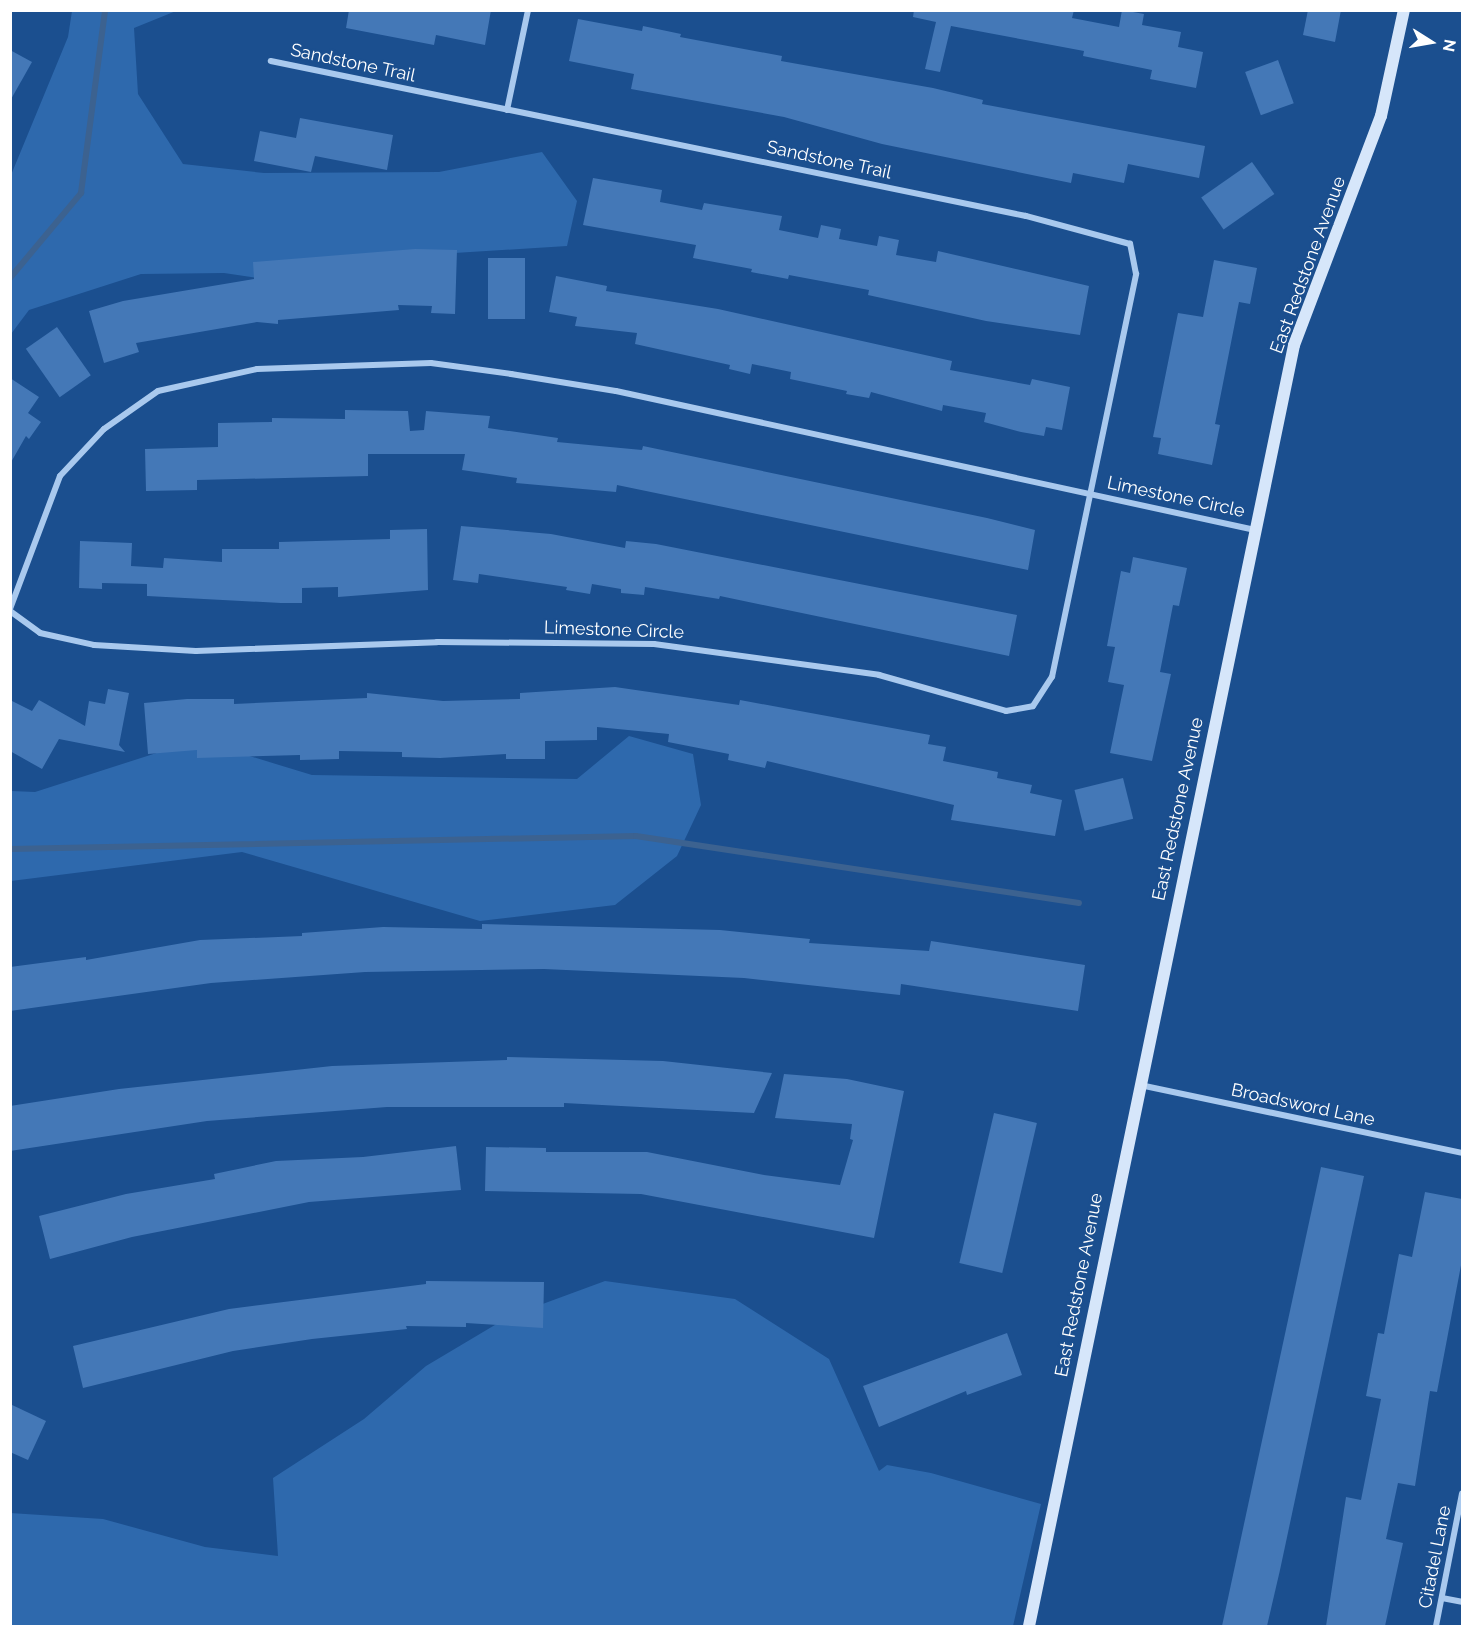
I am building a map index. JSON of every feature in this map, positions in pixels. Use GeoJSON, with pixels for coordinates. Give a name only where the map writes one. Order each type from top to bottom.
{"type":"FeatureCollection","features":[{"type":"Feature","properties":{"kind":"street"},"geometry":{"type":"LineString","coordinates":[[507,110],[528,10]]}},
{"type":"Feature","properties":{"kind":"street","name":"East Redstone Avenue"},"geometry":{"type":"LineString","coordinates":[[1029,1626],[1138,1085],[1294,345],[1381,116],[1404,10]]}},
{"type":"Feature","properties":{"kind":"street","name":"Sandstone Trail"},"geometry":{"type":"LineString","coordinates":[[271,61],[1026,216],[1130,244],[1136,274],[1090,494]]}},
{"type":"Feature","properties":{"kind":"street","name":"Limestone Circle"},"geometry":{"type":"LineString","coordinates":[[1090,494],[1052,677],[1033,706],[1005,711],[879,675],[654,644],[437,642],[196,651],[94,645],[40,633],[10,610],[60,476],[104,429],[158,391],[257,369],[431,363],[511,374],[616,391],[1256,530]]}},
{"type":"Feature","properties":{"kind":"street","name":"Broadsword Lane"},"geometry":{"type":"LineString","coordinates":[[1138,1085],[1462,1153]]}},
{"type":"Feature","properties":{"kind":"street","name":"Citadel Lane"},"geometry":{"type":"LineString","coordinates":[[1436,1626],[1462,1494]]}},
{"type":"Feature","properties":{"kind":"street"},"geometry":{"type":"LineString","coordinates":[[1442,1598],[1462,1602]]}},
{"type":"Feature","properties":{"kind":"shaded area"},"geometry":{"type":"Polygon","coordinates":[[[72,11],[176,11],[134,28],[138,94],[183,164],[264,173],[439,172],[542,152],[577,201],[567,246],[391,257],[278,281],[224,273],[141,274],[29,310],[11,334],[11,175],[68,37],[72,11]]]}},
{"type":"Feature","properties":{"kind":"shaded area"},"geometry":{"type":"Polygon","coordinates":[[[629,736],[693,754],[701,805],[677,856],[615,905],[480,921],[242,852],[11,881],[11,791],[35,792],[197,740],[312,775],[577,779],[629,736]]]}},
{"type":"Feature","properties":{"kind":"shaded area"},"geometry":{"type":"Polygon","coordinates":[[[605,1281],[735,1299],[829,1359],[879,1471],[887,1465],[931,1473],[1041,1504],[1013,1626],[11,1626],[10,1513],[103,1519],[205,1547],[278,1556],[273,1478],[364,1419],[426,1366],[510,1316],[605,1281]]]}},
{"type":"Feature","properties":{"kind":"building"},"geometry":{"type":"Polygon","coordinates":[[[349,10],[491,10],[485,45],[436,35],[434,45],[346,28],[349,10]]]}},
{"type":"Feature","properties":{"kind":"building"},"geometry":{"type":"Polygon","coordinates":[[[914,10],[1074,10],[1072,18],[1119,27],[1122,10],[1144,14],[1142,25],[1181,32],[1178,47],[1203,52],[1196,88],[1150,79],[1152,70],[1083,56],[1084,51],[951,26],[940,72],[925,69],[936,22],[913,17],[914,10]]]}},
{"type":"Feature","properties":{"kind":"building"},"geometry":{"type":"Polygon","coordinates":[[[1308,10],[1341,10],[1335,42],[1303,35],[1308,10]]]}},
{"type":"Feature","properties":{"kind":"building"},"geometry":{"type":"Polygon","coordinates":[[[578,19],[642,31],[643,26],[681,34],[680,37],[782,56],[781,61],[933,88],[983,100],[982,104],[1205,146],[1199,178],[1128,164],[1124,183],[1073,173],[1071,183],[882,144],[784,117],[631,89],[634,74],[569,61],[578,19]]]}},
{"type":"Feature","properties":{"kind":"building"},"geometry":{"type":"Polygon","coordinates":[[[10,50],[32,62],[10,101],[10,50]]]}},
{"type":"Feature","properties":{"kind":"building"},"geometry":{"type":"Polygon","coordinates":[[[1278,60],[1294,103],[1261,115],[1245,72],[1278,60]]]}},
{"type":"Feature","properties":{"kind":"building"},"geometry":{"type":"Polygon","coordinates":[[[300,118],[393,135],[387,170],[315,156],[311,172],[254,161],[260,131],[296,138],[300,118]]]}},
{"type":"Feature","properties":{"kind":"building"},"geometry":{"type":"Polygon","coordinates":[[[1252,162],[1274,194],[1224,230],[1201,198],[1252,162]]]}},
{"type":"Feature","properties":{"kind":"building"},"geometry":{"type":"Polygon","coordinates":[[[593,178],[662,190],[660,202],[702,210],[704,203],[782,216],[779,230],[818,238],[821,225],[841,229],[839,239],[877,246],[879,236],[899,240],[896,255],[936,262],[938,251],[1089,286],[1080,335],[986,321],[868,295],[869,290],[789,275],[788,279],[751,272],[752,269],[693,258],[696,245],[583,225],[593,178]]]}},
{"type":"Feature","properties":{"kind":"building"},"geometry":{"type":"Polygon","coordinates":[[[415,249],[457,250],[455,314],[431,313],[432,306],[398,305],[399,310],[278,320],[278,324],[257,322],[136,343],[139,352],[104,363],[89,311],[123,301],[254,279],[253,262],[415,249]]]}},
{"type":"Feature","properties":{"kind":"building"},"geometry":{"type":"Polygon","coordinates":[[[488,258],[525,258],[525,319],[488,319],[488,258]]]}},
{"type":"Feature","properties":{"kind":"building"},"geometry":{"type":"Polygon","coordinates":[[[1214,260],[1257,268],[1250,304],[1239,302],[1215,424],[1220,425],[1212,465],[1158,454],[1161,438],[1153,437],[1178,313],[1203,317],[1214,260]]]}},
{"type":"Feature","properties":{"kind":"building"},"geometry":{"type":"Polygon","coordinates":[[[556,276],[607,286],[606,291],[718,309],[952,361],[950,370],[1030,385],[1032,379],[1070,387],[1062,430],[1046,427],[1044,436],[1021,432],[984,422],[986,413],[943,405],[942,411],[871,392],[869,398],[846,394],[847,391],[790,379],[791,372],[752,364],[750,374],[729,369],[730,365],[635,344],[637,333],[575,326],[577,317],[549,312],[556,276]]]}},
{"type":"Feature","properties":{"kind":"building"},"geometry":{"type":"Polygon","coordinates":[[[57,327],[91,375],[60,397],[26,349],[57,327]]]}},
{"type":"Feature","properties":{"kind":"building"},"geometry":{"type":"Polygon","coordinates":[[[10,378],[39,397],[28,413],[41,422],[29,439],[26,436],[10,464],[10,378]]]}},
{"type":"Feature","properties":{"kind":"building"},"geometry":{"type":"Polygon","coordinates":[[[345,410],[408,411],[410,431],[424,430],[426,411],[490,416],[488,428],[558,438],[557,442],[642,450],[643,446],[987,518],[1035,530],[1028,570],[617,485],[616,492],[516,483],[517,478],[462,470],[465,454],[368,454],[368,476],[197,480],[197,490],[146,491],[145,449],[218,447],[218,423],[272,422],[272,418],[345,419],[345,410]]]}},
{"type":"Feature","properties":{"kind":"building"},"geometry":{"type":"Polygon","coordinates":[[[461,526],[551,534],[625,548],[626,541],[656,544],[1017,615],[1009,656],[720,596],[719,599],[645,587],[644,595],[621,593],[621,589],[592,584],[590,594],[566,590],[567,587],[479,574],[478,583],[453,580],[461,526]]]}},
{"type":"Feature","properties":{"kind":"building"},"geometry":{"type":"Polygon","coordinates":[[[427,529],[428,590],[338,597],[338,587],[302,588],[302,603],[281,603],[147,596],[147,584],[102,583],[102,589],[79,588],[80,541],[132,543],[131,566],[163,568],[164,558],[222,562],[222,549],[279,549],[279,542],[390,539],[390,530],[427,529]]]}},
{"type":"Feature","properties":{"kind":"building"},"geometry":{"type":"Polygon","coordinates":[[[1133,557],[1187,568],[1179,606],[1173,605],[1160,672],[1171,674],[1152,761],[1110,753],[1124,685],[1108,682],[1115,647],[1107,646],[1121,571],[1130,573],[1133,557]]]}},
{"type":"Feature","properties":{"kind":"building"},"geometry":{"type":"Polygon","coordinates":[[[615,687],[739,705],[740,700],[930,735],[928,744],[946,747],[943,761],[998,772],[997,778],[1032,785],[1030,793],[1062,800],[1055,836],[951,820],[954,805],[767,761],[765,768],[728,760],[729,754],[668,742],[669,734],[597,727],[597,740],[545,741],[545,759],[506,759],[506,754],[440,758],[402,757],[402,752],[339,751],[339,759],[300,760],[300,755],[197,758],[197,750],[148,754],[144,703],[187,699],[234,699],[234,704],[367,698],[367,693],[443,701],[520,699],[520,693],[615,687]]]}},
{"type":"Feature","properties":{"kind":"building"},"geometry":{"type":"Polygon","coordinates":[[[108,689],[129,693],[119,745],[125,752],[59,739],[42,769],[10,751],[10,700],[32,711],[39,700],[85,726],[89,701],[105,704],[108,689]]]}},
{"type":"Feature","properties":{"kind":"building"},"geometry":{"type":"Polygon","coordinates":[[[1123,778],[1133,819],[1085,831],[1074,790],[1123,778]]]}},
{"type":"Feature","properties":{"kind":"building"},"geometry":{"type":"Polygon","coordinates":[[[482,924],[720,930],[810,939],[809,943],[929,951],[931,941],[1085,965],[1078,1011],[901,984],[900,995],[744,978],[544,969],[365,972],[211,983],[10,1011],[10,967],[86,957],[86,960],[200,940],[302,936],[302,933],[383,927],[482,929],[482,924]]]}},
{"type":"Feature","properties":{"kind":"building"},"geometry":{"type":"Polygon","coordinates":[[[507,1057],[663,1061],[772,1073],[754,1113],[564,1103],[564,1107],[387,1107],[207,1121],[10,1151],[10,1106],[119,1089],[332,1066],[507,1060],[507,1057]]]}},
{"type":"Feature","properties":{"kind":"building"},"geometry":{"type":"Polygon","coordinates":[[[784,1074],[847,1079],[904,1091],[874,1238],[641,1194],[485,1191],[486,1147],[546,1148],[546,1152],[647,1152],[764,1175],[840,1185],[853,1140],[850,1139],[852,1124],[775,1118],[784,1074]]]}},
{"type":"Feature","properties":{"kind":"building"},"geometry":{"type":"Polygon","coordinates":[[[994,1113],[1037,1123],[1002,1273],[959,1263],[994,1113]]]}},
{"type":"Feature","properties":{"kind":"building"},"geometry":{"type":"Polygon","coordinates":[[[456,1146],[461,1190],[309,1202],[132,1237],[50,1259],[39,1216],[126,1194],[215,1179],[214,1174],[276,1161],[363,1157],[456,1146]]]}},
{"type":"Feature","properties":{"kind":"building"},"geometry":{"type":"Polygon","coordinates":[[[1321,1167],[1364,1176],[1280,1570],[1267,1626],[1222,1626],[1321,1167]]]}},
{"type":"Feature","properties":{"kind":"building"},"geometry":{"type":"Polygon","coordinates":[[[1425,1192],[1462,1199],[1462,1260],[1437,1392],[1430,1391],[1415,1486],[1398,1483],[1386,1539],[1403,1543],[1385,1626],[1326,1626],[1346,1497],[1361,1500],[1381,1399],[1366,1396],[1378,1333],[1384,1334],[1399,1254],[1412,1257],[1425,1192]]]}},
{"type":"Feature","properties":{"kind":"building"},"geometry":{"type":"Polygon","coordinates":[[[426,1281],[544,1282],[543,1328],[466,1323],[466,1327],[406,1326],[407,1329],[312,1339],[233,1351],[83,1388],[73,1346],[229,1309],[426,1284],[426,1281]]]}},
{"type":"Feature","properties":{"kind":"building"},"geometry":{"type":"Polygon","coordinates":[[[1007,1333],[1022,1375],[967,1395],[966,1391],[879,1427],[863,1386],[1007,1333]]]}},
{"type":"Feature","properties":{"kind":"building"},"geometry":{"type":"Polygon","coordinates":[[[10,1404],[46,1421],[28,1460],[10,1452],[10,1404]]]}},
{"type":"Feature","properties":{"kind":"waterway"},"geometry":{"type":"LineString","coordinates":[[10,278],[81,193],[105,10]]}},
{"type":"Feature","properties":{"kind":"waterway"},"geometry":{"type":"LineString","coordinates":[[10,849],[636,836],[1079,903]]}}]}
